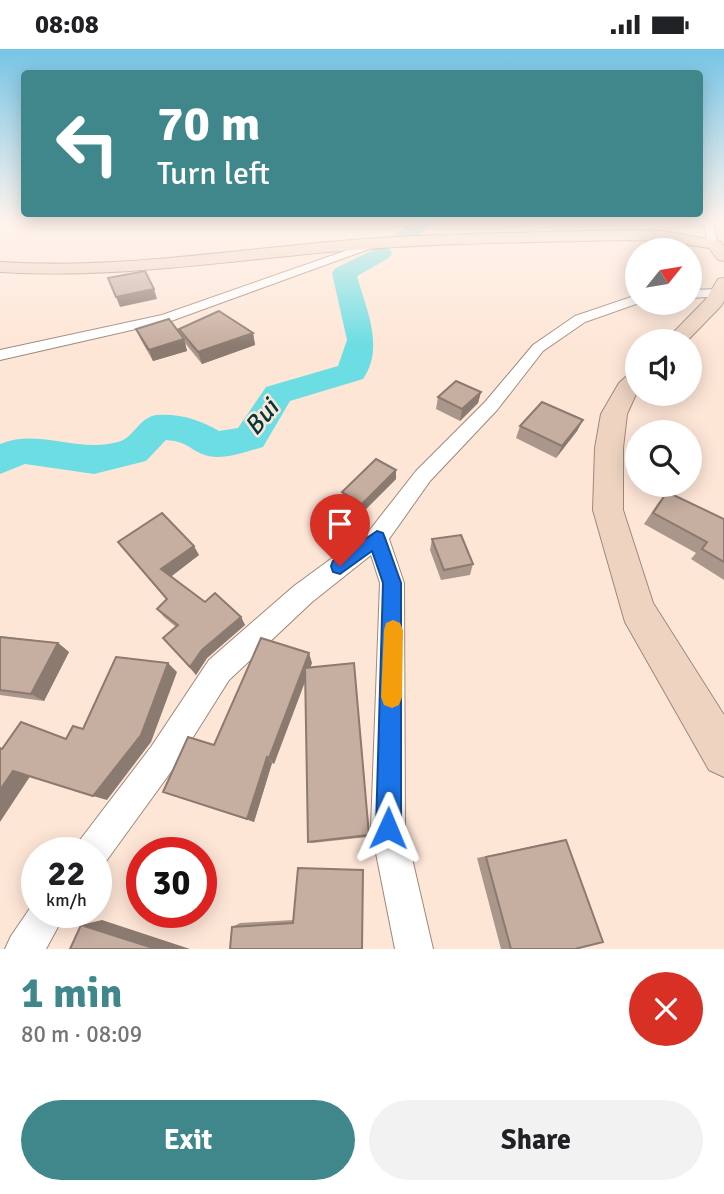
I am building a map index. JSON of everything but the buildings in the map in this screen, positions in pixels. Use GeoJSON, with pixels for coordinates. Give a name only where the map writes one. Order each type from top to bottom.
{"type":"FeatureCollection","features":[{"type":"Feature","properties":{"kind":"main road"},"geometry":{"type":"LineString","coordinates":[[0,267],[90,272],[211,262]]}},
{"type":"Feature","properties":{"kind":"main road"},"geometry":{"type":"LineString","coordinates":[[686,329],[723,288]]}},
{"type":"Feature","properties":{"kind":"main road"},"geometry":{"type":"LineString","coordinates":[[625,392],[614,414],[609,448],[608,510],[638,610],[724,755]]}},
{"type":"Feature","properties":{"kind":"street"},"geometry":{"type":"LineString","coordinates":[[0,355],[166,318],[323,262]]}},
{"type":"Feature","properties":{"kind":"street"},"geometry":{"type":"LineString","coordinates":[[702,292],[723,288]]}},
{"type":"Feature","properties":{"kind":"street"},"geometry":{"type":"LineString","coordinates":[[103,837],[162,758],[219,670],[303,594],[377,538],[423,476],[491,406],[538,348],[580,319],[625,303]]}},
{"type":"Feature","properties":{"kind":"street"},"geometry":{"type":"LineString","coordinates":[[377,538],[392,583],[388,828],[414,949]]}},
{"type":"Feature","properties":{"kind":"street"},"geometry":{"type":"LineString","coordinates":[[24,949],[38,928]]}},
{"type":"Feature","properties":{"kind":"waterway","name":"Bui"},"geometry":{"type":"LineString","coordinates":[[0,460],[21,450],[94,460],[133,452],[157,427],[191,430],[214,445],[250,438],[278,394],[352,372],[361,340],[344,273],[364,262]]}},
{"type":"Feature","properties":{"kind":"slow traffic"},"geometry":{"type":"LineString","coordinates":[[392,697],[393,630]]}},
{"type":"Feature","properties":{"kind":"route"},"geometry":{"type":"LineString","coordinates":[[340,566],[377,538],[392,583],[394,624],[388,828]]}}]}
